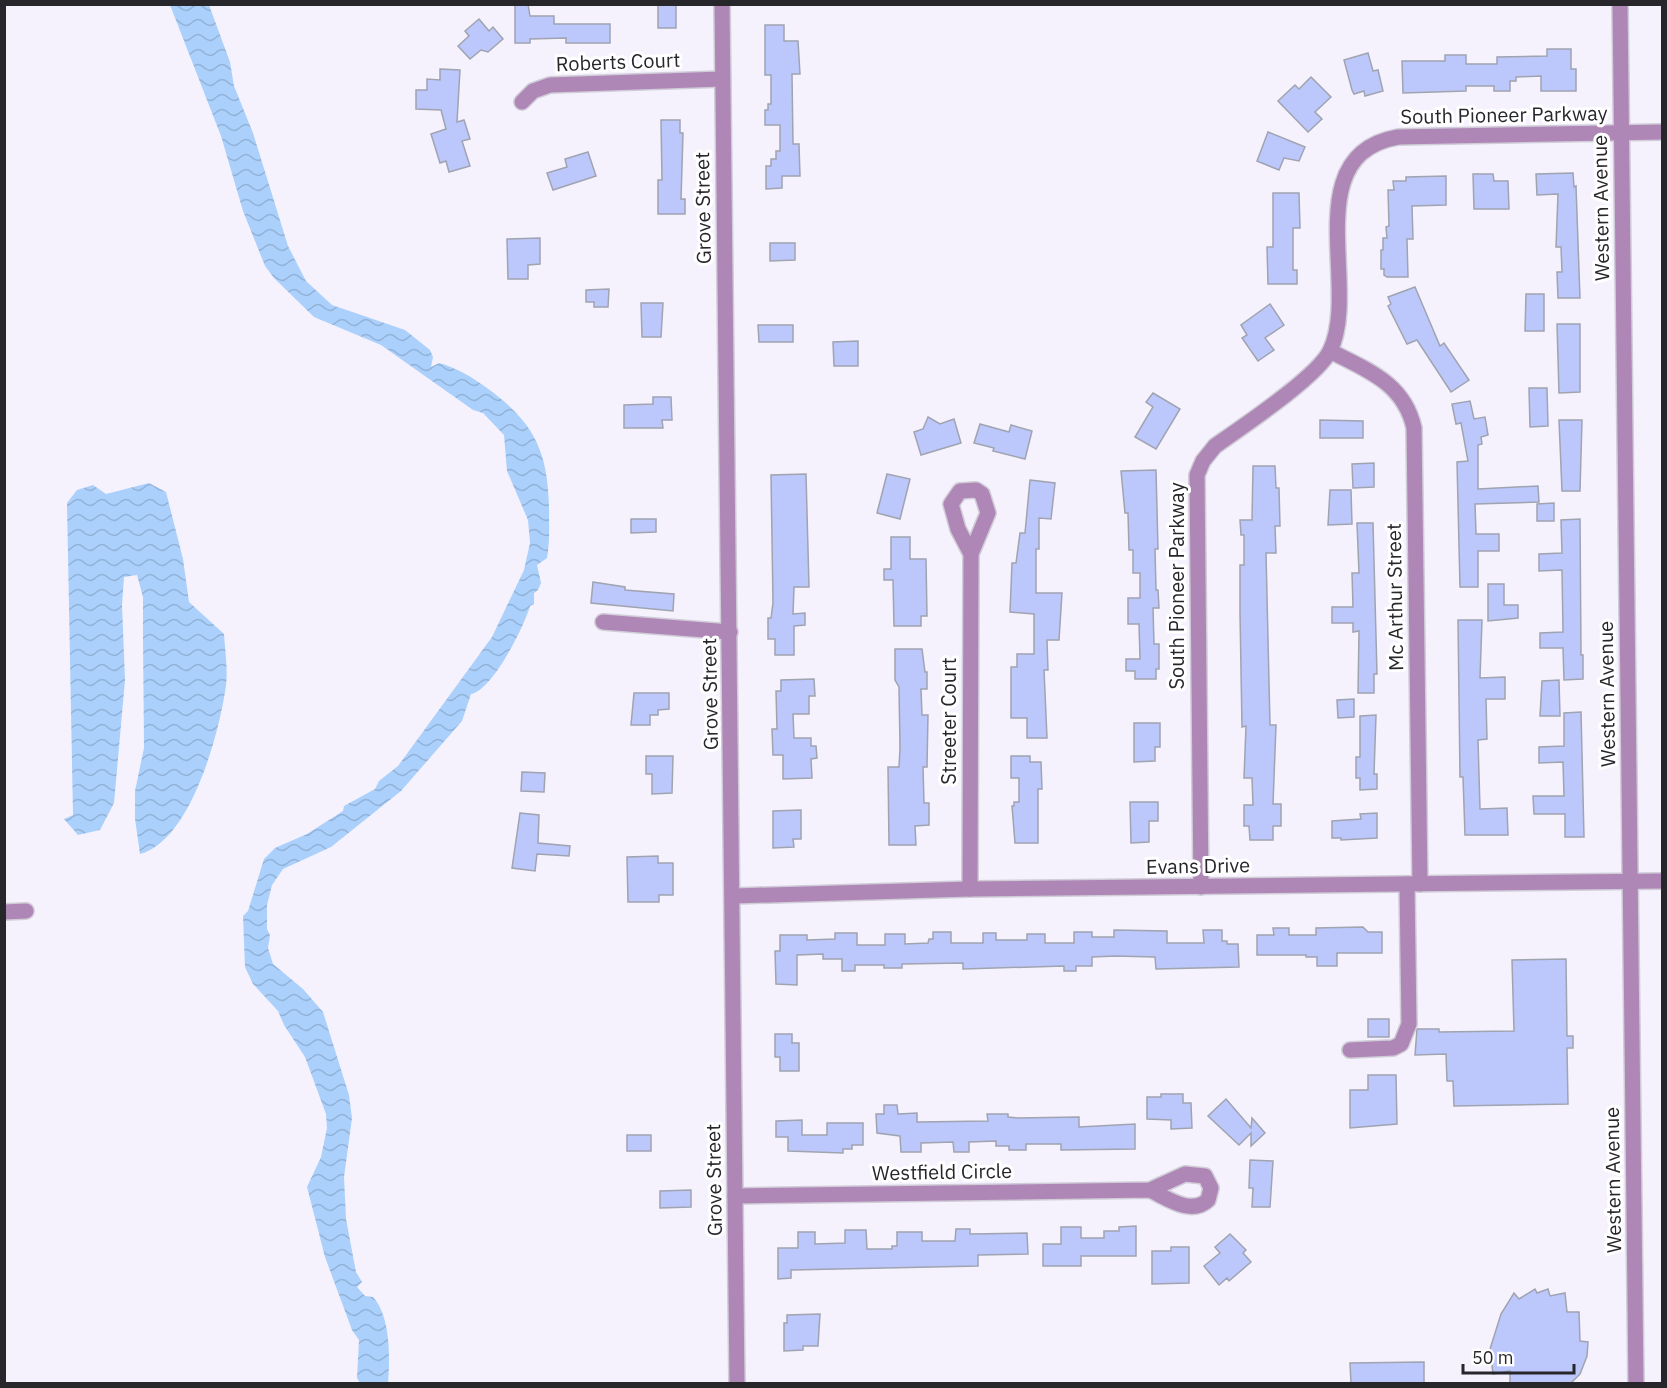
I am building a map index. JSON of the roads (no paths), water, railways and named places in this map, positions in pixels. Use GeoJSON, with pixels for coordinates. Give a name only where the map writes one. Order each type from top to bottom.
{"type":"FeatureCollection","features":[{"type":"Feature","properties":{"kind":"street","name":"Grove Street"},"geometry":{"type":"LineString","coordinates":[[722,4],[734,896],[737,1383]]}},
{"type":"Feature","properties":{"kind":"street","name":"Western Avenue"},"geometry":{"type":"LineString","coordinates":[[1620,4],[1636,1383]]}},
{"type":"Feature","properties":{"kind":"street","name":"Roberts Court"},"geometry":{"type":"LineString","coordinates":[[522,102],[533,91],[550,85],[722,79]]}},
{"type":"Feature","properties":{"kind":"street","name":"South Pioneer Parkway"},"geometry":{"type":"LineString","coordinates":[[1201,887],[1196,489],[1198,472],[1215,446],[1313,373],[1330,351],[1337,327],[1339,194],[1347,171],[1366,150],[1381,141],[1398,137],[1662,132]]}},
{"type":"Feature","properties":{"kind":"street","name":"Mc Arthur Street"},"geometry":{"type":"LineString","coordinates":[[1330,351],[1388,383],[1404,401],[1413,428],[1413,884],[1409,1024],[1401,1044],[1393,1048],[1350,1050]]}},
{"type":"Feature","properties":{"kind":"street","name":"Streeter Court"},"geometry":{"type":"LineString","coordinates":[[970,554],[970,889]]}},
{"type":"Feature","properties":{"kind":"street"},"geometry":{"type":"LineString","coordinates":[[603,622],[730,632]]}},
{"type":"Feature","properties":{"kind":"street","name":"Evans Drive"},"geometry":{"type":"LineString","coordinates":[[734,896],[970,889],[1662,881]]}},
{"type":"Feature","properties":{"kind":"street"},"geometry":{"type":"LineString","coordinates":[[4,912],[26,911]]}},
{"type":"Feature","properties":{"kind":"street","name":"Westfield Circle"},"geometry":{"type":"LineString","coordinates":[[735,1197],[1150,1190]]}},
{"type":"Feature","properties":{"kind":"water"},"geometry":{"type":"Polygon","coordinates":[[[170,5],[209,5],[230,62],[234,86],[253,133],[288,246],[306,281],[332,305],[405,330],[430,350],[433,357],[431,367],[439,363],[458,370],[503,401],[527,426],[535,439],[546,470],[549,508],[547,558],[537,565],[541,583],[534,593],[534,604],[530,606],[506,657],[488,682],[471,694],[462,721],[401,791],[331,847],[283,869],[272,885],[267,905],[267,929],[270,935],[268,948],[273,964],[303,989],[323,1012],[349,1095],[352,1118],[344,1177],[346,1219],[356,1272],[362,1282],[357,1287],[365,1296],[373,1297],[379,1305],[386,1326],[389,1350],[388,1383],[360,1383],[357,1378],[359,1340],[352,1330],[325,1257],[307,1187],[321,1157],[327,1128],[326,1114],[305,1057],[284,1025],[278,1011],[253,984],[245,967],[243,916],[248,911],[264,859],[275,848],[307,834],[343,811],[344,806],[375,789],[379,781],[398,766],[492,637],[524,570],[530,543],[528,520],[507,471],[504,435],[483,413],[473,410],[381,345],[314,317],[274,278],[265,266],[243,211],[221,136],[170,5]]]}},
{"type":"Feature","properties":{"kind":"water"},"geometry":{"type":"Polygon","coordinates":[[[149,483],[166,492],[183,559],[189,602],[224,634],[227,679],[210,755],[188,807],[174,829],[158,845],[140,854],[135,819],[135,791],[144,748],[143,597],[137,575],[124,577],[122,605],[125,680],[114,803],[100,830],[78,835],[64,819],[73,815],[67,503],[77,490],[93,485],[106,494],[149,483]]]}}]}
